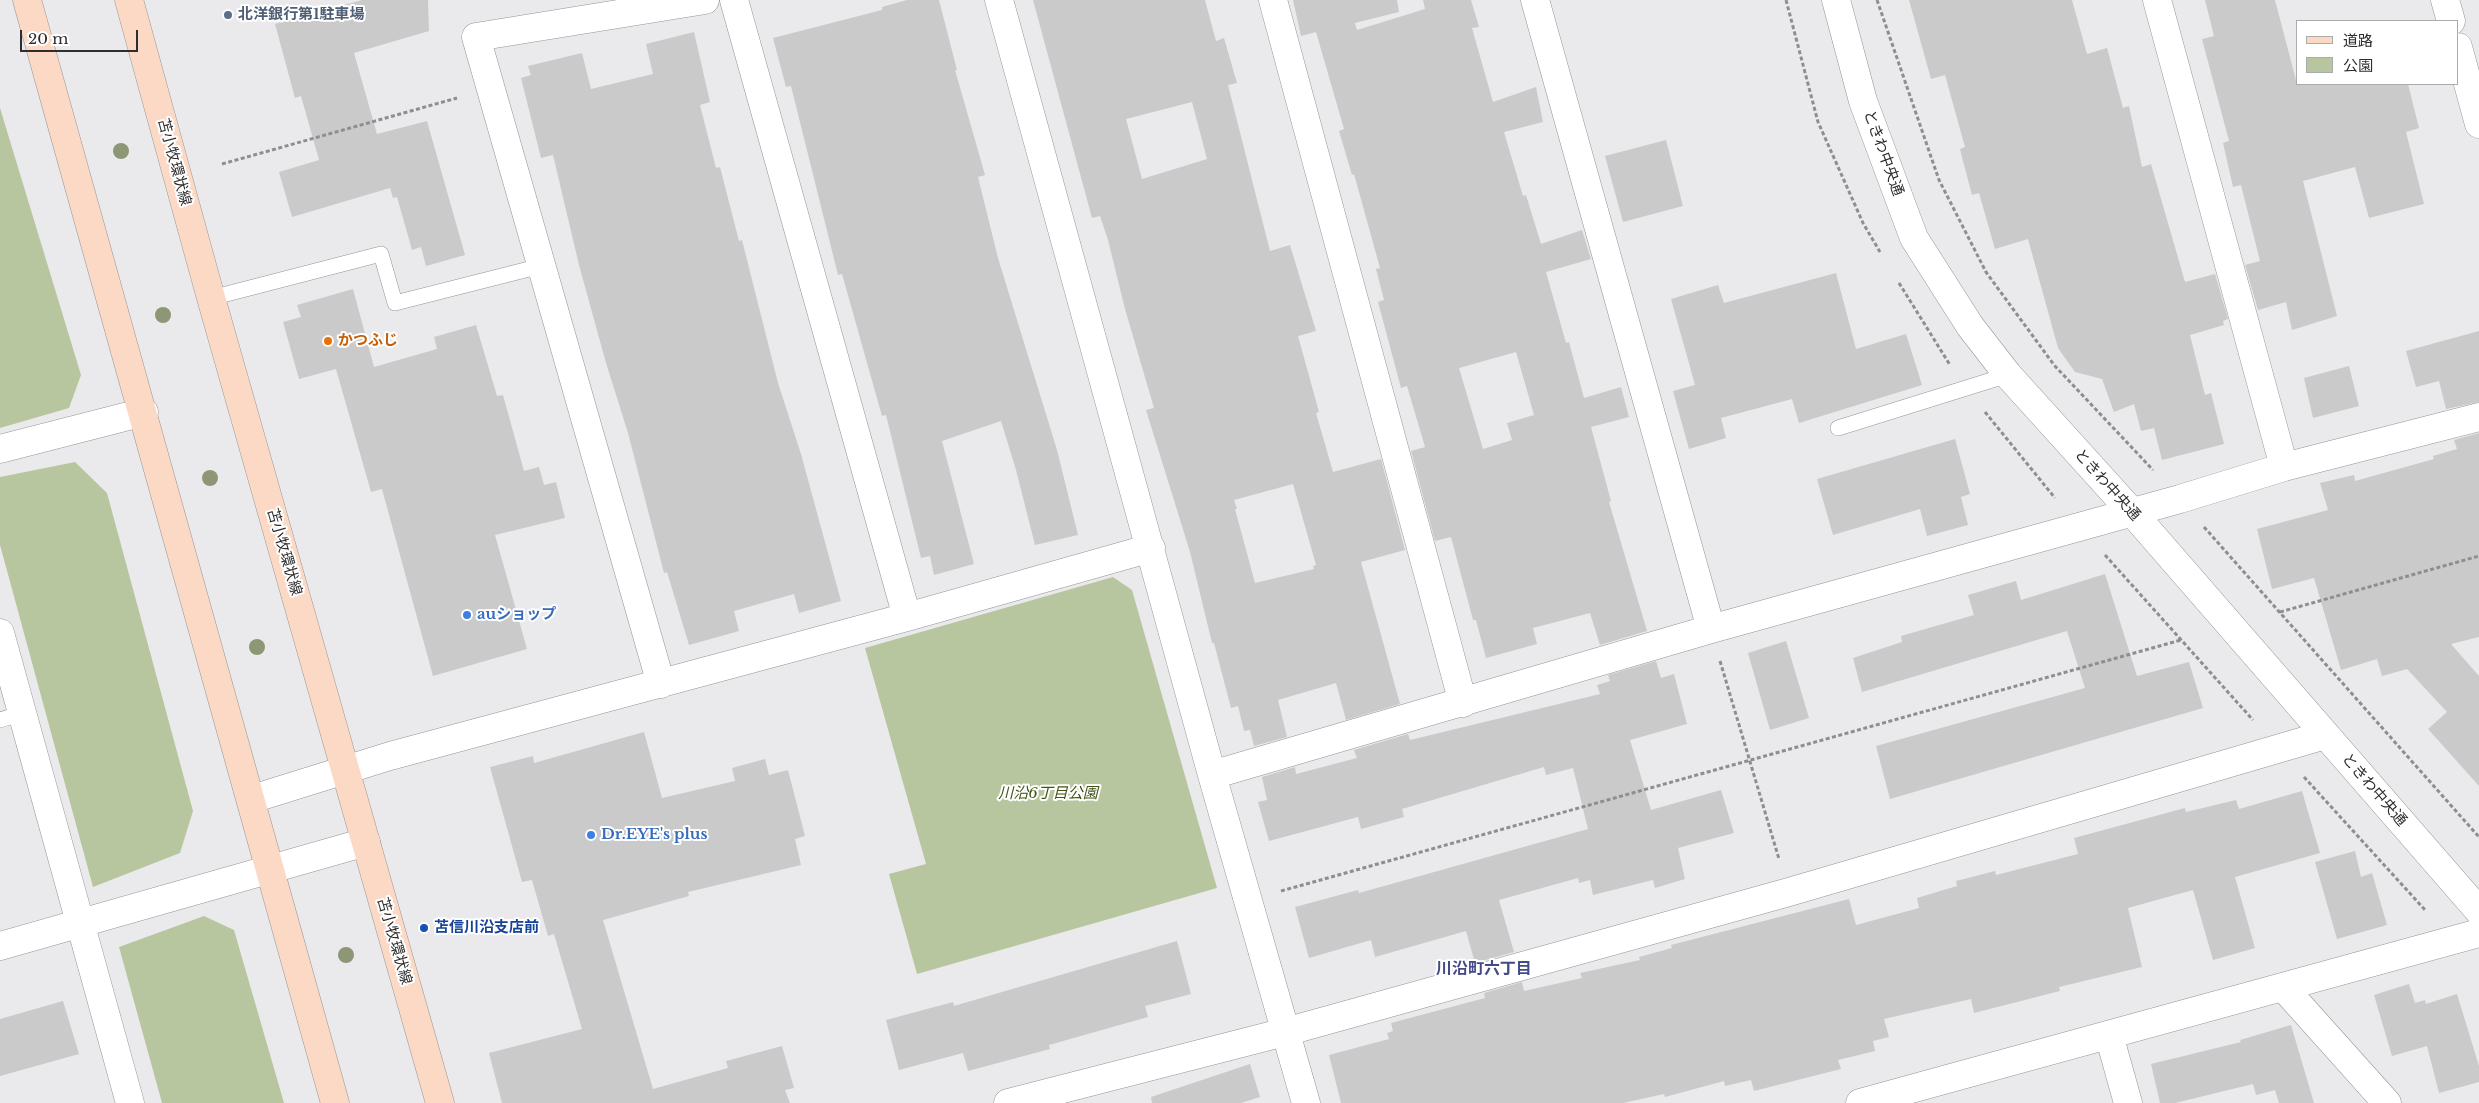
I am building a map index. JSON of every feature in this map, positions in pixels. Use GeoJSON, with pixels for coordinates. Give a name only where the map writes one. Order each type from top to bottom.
{"type":"FeatureCollection","features":[{"type":"Feature","properties":{"kind":"main road"},"geometry":{"type":"LineString","coordinates":[[27,0],[144,412],[336,1103]]}},
{"type":"Feature","properties":{"kind":"main road","name":"苫小牧環状線"},"geometry":{"type":"LineString","coordinates":[[130,0],[211,298],[440,1103]]}},
{"type":"Feature","properties":{"kind":"street"},"geometry":{"type":"LineString","coordinates":[[661,684],[476,37],[705,0]]}},
{"type":"Feature","properties":{"kind":"street"},"geometry":{"type":"LineString","coordinates":[[734,0],[907,618]]}},
{"type":"Feature","properties":{"kind":"street"},"geometry":{"type":"LineString","coordinates":[[999,0],[1212,775],[1306,1103]]}},
{"type":"Feature","properties":{"kind":"street"},"geometry":{"type":"LineString","coordinates":[[1273,0],[1463,703]]}},
{"type":"Feature","properties":{"kind":"street"},"geometry":{"type":"LineString","coordinates":[[1535,0],[1711,629]]}},
{"type":"Feature","properties":{"kind":"street","name":"ときわ中央通"},"geometry":{"type":"LineString","coordinates":[[1836,0],[1863,101],[1914,238],[1970,326],[2008,375],[2131,511],[2479,911]]}},
{"type":"Feature","properties":{"kind":"street"},"geometry":{"type":"LineString","coordinates":[[2157,0],[2284,467]]}},
{"type":"Feature","properties":{"kind":"street"},"geometry":{"type":"LineString","coordinates":[[2445,0],[2451,20]]}},
{"type":"Feature","properties":{"kind":"street"},"geometry":{"type":"LineString","coordinates":[[2459,51],[2479,124]]}},
{"type":"Feature","properties":{"kind":"street"},"geometry":{"type":"LineString","coordinates":[[0,448],[144,412]]}},
{"type":"Feature","properties":{"kind":"street"},"geometry":{"type":"LineString","coordinates":[[1212,775],[1711,629],[2180,498],[2284,467],[2479,417]]}},
{"type":"Feature","properties":{"kind":"street"},"geometry":{"type":"LineString","coordinates":[[252,799],[346,769],[907,618],[1151,548]]}},
{"type":"Feature","properties":{"kind":"street"},"geometry":{"type":"LineString","coordinates":[[0,633],[11,716],[82,922],[130,1103]]}},
{"type":"Feature","properties":{"kind":"street"},"geometry":{"type":"LineString","coordinates":[[1008,1103],[1037,1099],[1286,1032],[1789,892],[2325,735]]}},
{"type":"Feature","properties":{"kind":"street"},"geometry":{"type":"LineString","coordinates":[[0,946],[366,842]]}},
{"type":"Feature","properties":{"kind":"street"},"geometry":{"type":"LineString","coordinates":[[1860,1103],[2479,933]]}},
{"type":"Feature","properties":{"kind":"street"},"geometry":{"type":"LineString","coordinates":[[2283,987],[2387,1103]]}},
{"type":"Feature","properties":{"kind":"street"},"geometry":{"type":"LineString","coordinates":[[2109,1035],[2128,1103]]}},
{"type":"Feature","properties":{"kind":"lane"},"geometry":{"type":"LineString","coordinates":[[211,298],[381,254],[395,303],[542,266]]}},
{"type":"Feature","properties":{"kind":"lane"},"geometry":{"type":"LineString","coordinates":[[1838,428],[2008,375]]}},
{"type":"Feature","properties":{"kind":"path"},"geometry":{"type":"LineString","coordinates":[[1877,0],[1939,180],[1986,272],[2054,365],[2180,498],[2479,837]]}},
{"type":"Feature","properties":{"kind":"path"},"geometry":{"type":"LineString","coordinates":[[222,164],[491,88]]}},
{"type":"Feature","properties":{"kind":"path"},"geometry":{"type":"LineString","coordinates":[[2280,612],[2479,556]]}},
{"type":"Feature","properties":{"kind":"path"},"geometry":{"type":"LineString","coordinates":[[1711,629],[1789,892]]}},
{"type":"Feature","properties":{"kind":"green space"},"geometry":{"type":"Polygon","coordinates":[[[0,108],[81,375],[69,408],[0,428],[0,108]]]}},
{"type":"Feature","properties":{"kind":"green space"},"geometry":{"type":"Polygon","coordinates":[[[75,462],[107,493],[193,811],[180,853],[93,887],[0,545],[0,477],[75,462]]]}},
{"type":"Feature","properties":{"kind":"green space","name":"川沿6丁目公園"},"geometry":{"type":"Polygon","coordinates":[[[1113,577],[1132,590],[1217,888],[917,974],[889,874],[926,864],[865,648],[1113,577]]]}},
{"type":"Feature","properties":{"kind":"green space"},"geometry":{"type":"Polygon","coordinates":[[[204,916],[234,930],[284,1103],[162,1103],[119,947],[204,916]]]}},
{"type":"Feature","properties":{"kind":"building"},"geometry":{"type":"Polygon","coordinates":[[[362,0],[428,0],[429,31],[354,53],[377,134],[427,121],[465,255],[426,266],[421,247],[412,250],[397,197],[393,198],[390,188],[292,217],[279,172],[319,160],[301,96],[295,98],[275,24],[362,0]]]}},
{"type":"Feature","properties":{"kind":"building"},"geometry":{"type":"Polygon","coordinates":[[[907,0],[939,0],[957,70],[955,70],[985,175],[978,177],[998,258],[1057,450],[1078,535],[1035,545],[1016,470],[1001,421],[942,441],[974,564],[934,575],[930,556],[921,558],[886,415],[882,416],[842,274],[838,275],[791,86],[786,87],[773,38],[882,10],[882,7],[907,0]]]}},
{"type":"Feature","properties":{"kind":"building"},"geometry":{"type":"Polygon","coordinates":[[[1033,0],[1205,0],[1216,41],[1224,38],[1237,83],[1228,85],[1270,251],[1290,245],[1316,331],[1298,336],[1319,412],[1316,413],[1333,472],[1381,459],[1405,550],[1361,562],[1400,704],[1346,720],[1336,683],[1278,700],[1287,737],[1254,746],[1250,730],[1244,731],[1238,706],[1231,708],[1214,643],[1212,643],[1190,552],[1146,410],[1154,408],[1125,309],[1108,240],[1100,216],[1092,218],[1033,0]],[[1192,102],[1126,119],[1142,179],[1207,159],[1192,102]],[[1293,484],[1234,500],[1255,583],[1314,569],[1313,566],[1316,565],[1293,484]]]}},
{"type":"Feature","properties":{"kind":"building"},"geometry":{"type":"Polygon","coordinates":[[[1293,0],[1397,0],[1399,12],[1355,23],[1357,30],[1425,9],[1423,0],[1471,0],[1479,27],[1472,28],[1493,102],[1536,87],[1543,122],[1504,132],[1523,196],[1526,195],[1541,244],[1582,230],[1591,259],[1546,272],[1566,343],[1569,342],[1584,398],[1621,387],[1629,417],[1591,427],[1611,501],[1609,502],[1647,631],[1600,645],[1590,613],[1533,628],[1537,644],[1486,658],[1476,620],[1473,620],[1451,537],[1435,541],[1411,451],[1425,447],[1407,386],[1401,388],[1378,302],[1384,300],[1376,269],[1380,268],[1354,174],[1352,175],[1339,131],[1344,129],[1316,32],[1301,36],[1293,0]],[[1516,352],[1459,368],[1483,449],[1512,440],[1507,423],[1534,415],[1516,352]]]}},
{"type":"Feature","properties":{"kind":"building"},"geometry":{"type":"Polygon","coordinates":[[[1909,0],[2072,0],[2087,54],[2107,48],[2123,108],[2129,106],[2142,167],[2151,164],[2185,282],[2215,274],[2228,319],[2223,321],[2224,325],[2190,335],[2205,395],[2211,393],[2224,444],[2162,460],[2154,428],[2141,431],[2134,404],[2114,412],[2102,379],[2075,372],[2058,348],[2028,239],[1995,249],[1979,193],[1972,195],[1960,149],[1965,147],[1945,75],[1931,79],[1909,0]]]}},
{"type":"Feature","properties":{"kind":"building"},"geometry":{"type":"Polygon","coordinates":[[[2205,0],[2275,0],[2296,85],[2408,85],[2419,128],[2406,132],[2424,204],[2369,218],[2355,167],[2303,181],[2337,316],[2292,330],[2286,302],[2258,310],[2245,265],[2260,261],[2241,185],[2233,187],[2223,143],[2229,141],[2202,39],[2214,36],[2205,0]]]}},
{"type":"Feature","properties":{"kind":"building"},"geometry":{"type":"Polygon","coordinates":[[[694,32],[710,102],[700,105],[716,168],[720,167],[739,241],[742,240],[778,383],[801,454],[841,601],[799,613],[794,594],[734,611],[739,631],[689,645],[667,572],[664,573],[628,433],[606,363],[579,265],[553,155],[541,158],[521,78],[531,75],[528,66],[582,53],[591,89],[653,74],[646,44],[694,32]]]}},
{"type":"Feature","properties":{"kind":"building"},"geometry":{"type":"Polygon","coordinates":[[[1666,140],[1683,206],[1623,222],[1605,156],[1666,140]]]}},
{"type":"Feature","properties":{"kind":"building"},"geometry":{"type":"Polygon","coordinates":[[[1836,273],[1856,349],[1906,334],[1922,385],[1799,423],[1792,399],[1721,418],[1726,438],[1689,449],[1673,391],[1695,385],[1671,299],[1718,285],[1724,303],[1836,273]]]}},
{"type":"Feature","properties":{"kind":"building"},"geometry":{"type":"Polygon","coordinates":[[[353,289],[374,367],[437,349],[434,337],[476,325],[497,396],[503,395],[524,471],[539,467],[544,485],[556,482],[565,518],[495,535],[527,649],[433,676],[382,489],[371,492],[336,369],[299,379],[283,322],[301,317],[297,305],[353,289]]]}},
{"type":"Feature","properties":{"kind":"building"},"geometry":{"type":"Polygon","coordinates":[[[2479,331],[2479,402],[2446,409],[2439,381],[2416,387],[2406,351],[2479,331]]]}},
{"type":"Feature","properties":{"kind":"building"},"geometry":{"type":"Polygon","coordinates":[[[2349,366],[2359,406],[2313,418],[2304,378],[2349,366]]]}},
{"type":"Feature","properties":{"kind":"building"},"geometry":{"type":"Polygon","coordinates":[[[2479,433],[2479,637],[2451,644],[2479,676],[2479,786],[2428,729],[2447,712],[2407,669],[2382,676],[2377,659],[2341,670],[2314,578],[2272,589],[2257,529],[2328,510],[2320,483],[2354,475],[2355,481],[2434,459],[2433,456],[2457,449],[2454,440],[2479,433]]]}},
{"type":"Feature","properties":{"kind":"building"},"geometry":{"type":"Polygon","coordinates":[[[1955,439],[1970,494],[1961,497],[1968,525],[1927,536],[1920,509],[1833,535],[1817,479],[1955,439]]]}},
{"type":"Feature","properties":{"kind":"building"},"geometry":{"type":"Polygon","coordinates":[[[2105,574],[2137,676],[2189,662],[2203,708],[1890,799],[1876,746],[2085,688],[2067,631],[1862,692],[1853,658],[1902,642],[1901,636],[1974,615],[1968,595],[2016,581],[2021,600],[2105,574]]]}},
{"type":"Feature","properties":{"kind":"building"},"geometry":{"type":"Polygon","coordinates":[[[1786,641],[1809,718],[1770,730],[1748,653],[1786,641]]]}},
{"type":"Feature","properties":{"kind":"building"},"geometry":{"type":"Polygon","coordinates":[[[1656,661],[1661,678],[1674,674],[1687,724],[1630,740],[1651,810],[1721,790],[1734,833],[1678,848],[1685,879],[1655,888],[1653,880],[1593,895],[1590,880],[1579,883],[1578,878],[1499,900],[1514,952],[1475,963],[1466,931],[1375,957],[1371,940],[1309,958],[1295,907],[1358,890],[1359,893],[1588,829],[1573,768],[1546,775],[1544,767],[1402,809],[1404,817],[1361,829],[1358,817],[1269,841],[1258,802],[1267,800],[1262,777],[1295,767],[1296,774],[1357,758],[1354,750],[1408,734],[1410,740],[1600,694],[1597,685],[1610,681],[1608,675],[1656,661]]]}},
{"type":"Feature","properties":{"kind":"building"},"geometry":{"type":"Polygon","coordinates":[[[644,732],[662,798],[735,781],[732,768],[765,759],[769,775],[788,770],[805,836],[795,839],[801,865],[688,892],[689,896],[603,920],[653,1089],[728,1068],[726,1061],[782,1046],[794,1088],[785,1090],[790,1103],[502,1103],[489,1053],[582,1029],[554,934],[548,936],[532,880],[522,882],[490,767],[533,756],[534,763],[644,732]]]}},
{"type":"Feature","properties":{"kind":"building"},"geometry":{"type":"Polygon","coordinates":[[[2302,791],[2320,853],[2235,877],[2255,948],[2213,960],[2193,890],[2128,908],[2142,967],[2059,987],[2060,991],[1974,1013],[1971,999],[1884,1019],[1889,1037],[1873,1041],[1875,1051],[1838,1060],[1841,1069],[1754,1091],[1751,1080],[1725,1086],[1724,1081],[1665,1097],[1664,1094],[1623,1103],[1341,1103],[1329,1055],[1389,1039],[1387,1033],[1393,1031],[1391,1023],[1485,998],[1484,993],[1522,982],[1524,991],[1582,978],[1580,973],[1640,960],[1639,957],[1672,948],[1671,945],[1849,899],[1856,925],[1919,908],[1917,898],[1957,886],[1956,881],[1995,871],[1996,875],[2078,854],[2074,838],[2185,808],[2186,812],[2236,800],[2239,809],[2302,791]]]}},
{"type":"Feature","properties":{"kind":"building"},"geometry":{"type":"Polygon","coordinates":[[[2355,851],[2361,877],[2372,873],[2387,925],[2337,939],[2315,862],[2355,851]]]}},
{"type":"Feature","properties":{"kind":"building"},"geometry":{"type":"Polygon","coordinates":[[[1177,941],[1191,994],[1145,1006],[1148,1017],[1049,1045],[1050,1049],[968,1071],[963,1053],[899,1070],[886,1020],[953,1002],[954,1006],[1177,941]]]}},
{"type":"Feature","properties":{"kind":"building"},"geometry":{"type":"Polygon","coordinates":[[[2409,984],[2415,1003],[2425,1000],[2426,1004],[2457,994],[2479,1066],[2479,1082],[2439,1093],[2427,1046],[2392,1056],[2374,995],[2409,984]]]}},
{"type":"Feature","properties":{"kind":"building"},"geometry":{"type":"Polygon","coordinates":[[[63,1001],[79,1054],[0,1076],[0,1019],[63,1001]]]}},
{"type":"Feature","properties":{"kind":"building"},"geometry":{"type":"Polygon","coordinates":[[[2291,1025],[2314,1103],[2279,1103],[2275,1090],[2256,1095],[2253,1084],[2175,1103],[2160,1103],[2151,1064],[2241,1042],[2240,1040],[2291,1025]]]}},
{"type":"Feature","properties":{"kind":"building"},"geometry":{"type":"Polygon","coordinates":[[[1250,1064],[1260,1097],[1241,1103],[1152,1103],[1151,1097],[1250,1064]]]}},
{"type":"Feature","properties":{"kind":"place","name":"北洋銀行第1駐車場"},"geometry":{"type":"Point","coordinates":[228,15]}},
{"type":"Feature","properties":{"kind":"place","name":"かつふじ"},"geometry":{"type":"Point","coordinates":[328,341]}},
{"type":"Feature","properties":{"kind":"place","name":"auショップ"},"geometry":{"type":"Point","coordinates":[467,615]}},
{"type":"Feature","properties":{"kind":"place","name":"Dr.EYE's plus"},"geometry":{"type":"Point","coordinates":[591,835]}},
{"type":"Feature","properties":{"kind":"place","name":"苫信川沿支店前"},"geometry":{"type":"Point","coordinates":[424,928]}},
{"type":"Feature","properties":{"kind":"district","name":"川沿町六丁目"},"geometry":{"type":"Point","coordinates":[1484,969]}}]}
